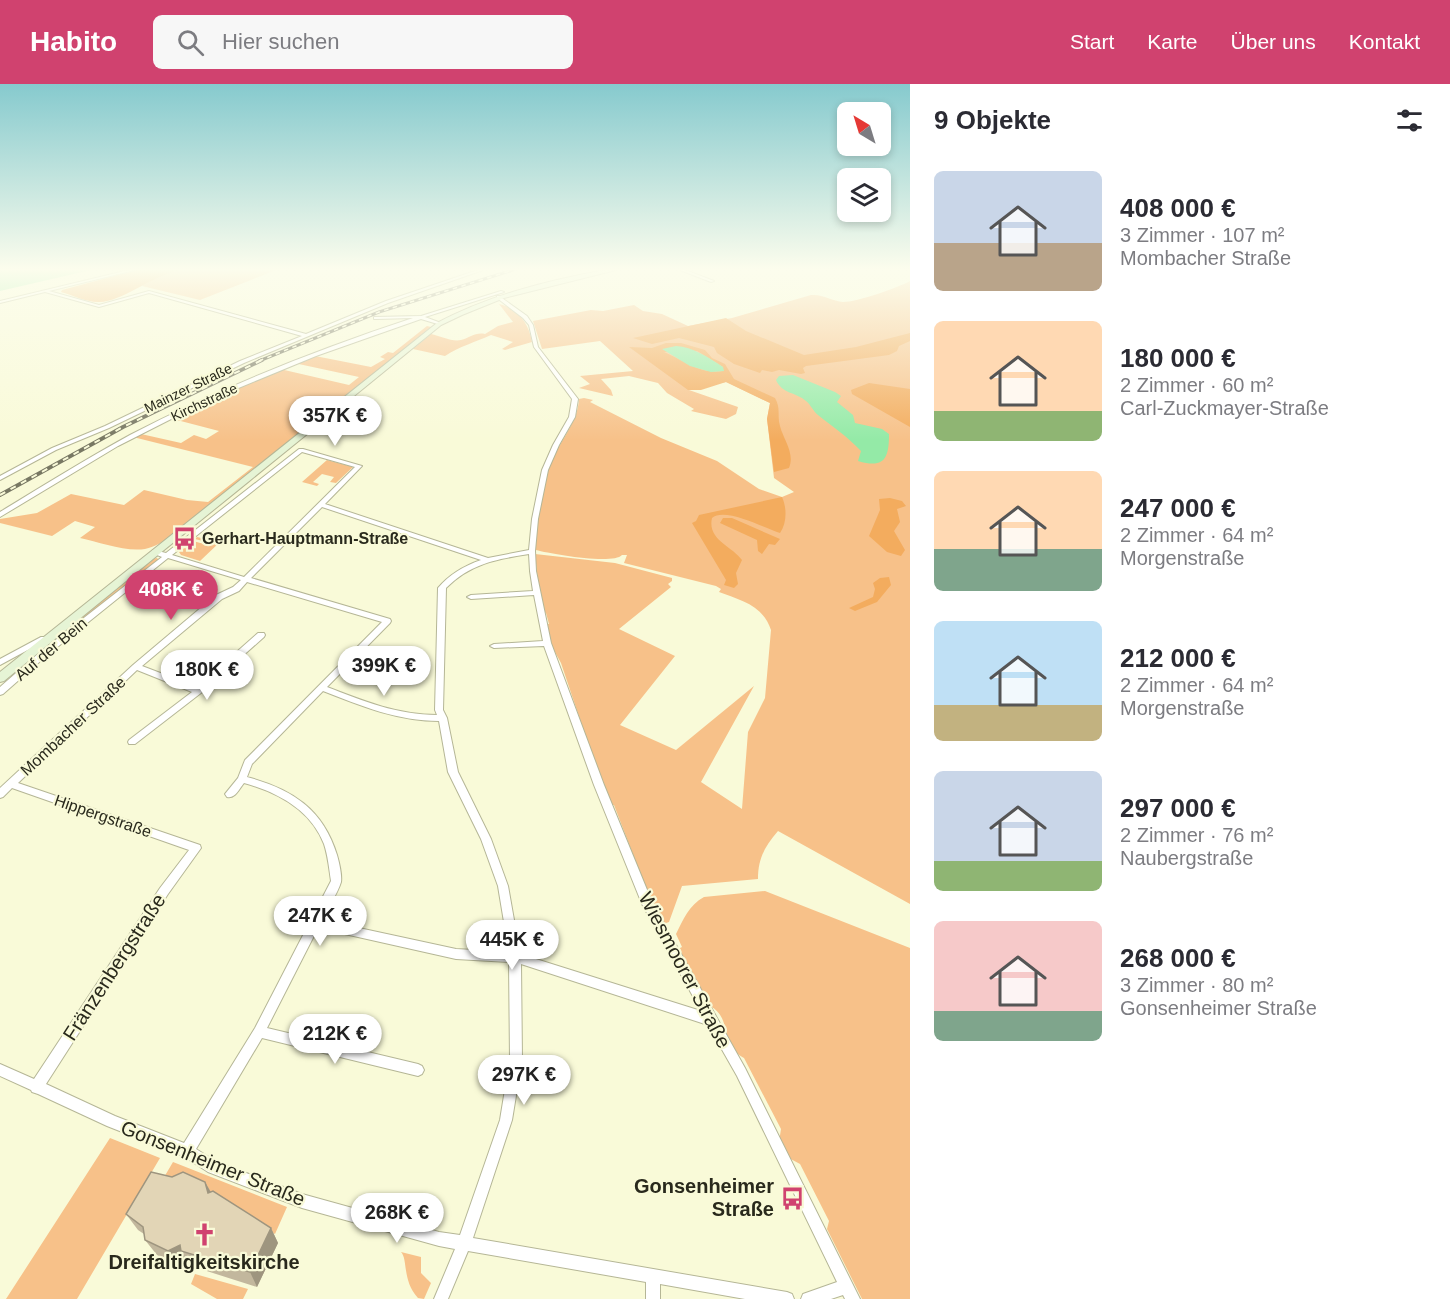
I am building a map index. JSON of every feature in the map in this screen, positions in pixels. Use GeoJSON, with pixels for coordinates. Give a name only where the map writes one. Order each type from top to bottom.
{"type":"FeatureCollection","features":[{"type":"Feature","properties":{"kind":"main road"},"geometry":{"type":"LineString","coordinates":[[0,678],[436,327]]}},
{"type":"Feature","properties":{"kind":"street"},"geometry":{"type":"LineString","coordinates":[[274,327],[304,335]]}},
{"type":"Feature","properties":{"kind":"street","name":"Mainzer Straße"},"geometry":{"type":"LineString","coordinates":[[0,478],[54,449],[107,427],[209,376],[325,327]]}},
{"type":"Feature","properties":{"kind":"street","name":"Kirchstraße"},"geometry":{"type":"LineString","coordinates":[[0,515],[89,460],[202,402],[314,354],[392,327]]}},
{"type":"Feature","properties":{"kind":"street","name":"Wiesmoorer Straße"},"geometry":{"type":"LineString","coordinates":[[531,327],[536,347],[574,399],[574,412],[545,470],[534,519],[532,551],[536,593],[548,643],[599,785],[646,904],[741,1072],[850,1293]]}},
{"type":"Feature","properties":{"kind":"street","name":"Mombacher Straße"},"geometry":{"type":"LineString","coordinates":[[0,794],[136,667],[219,597],[236,589],[359,466],[300,450]]}},
{"type":"Feature","properties":{"kind":"street","name":"Auf der Bein"},"geometry":{"type":"LineString","coordinates":[[0,692],[42,655],[300,450]]}},
{"type":"Feature","properties":{"kind":"street"},"geometry":{"type":"LineString","coordinates":[[320,504],[486,559]]}},
{"type":"Feature","properties":{"kind":"street"},"geometry":{"type":"LineString","coordinates":[[441,1299],[464,1243],[506,1120],[516,1059],[515,957],[503,886],[486,839],[453,772],[440,710],[438,678],[442,588],[460,571],[486,559],[532,551]]}},
{"type":"Feature","properties":{"kind":"street"},"geometry":{"type":"LineString","coordinates":[[154,552],[387,621],[248,762],[242,779],[231,794]]}},
{"type":"Feature","properties":{"kind":"street"},"geometry":{"type":"LineString","coordinates":[[471,597],[536,593]]}},
{"type":"Feature","properties":{"kind":"street"},"geometry":{"type":"LineString","coordinates":[[0,662],[56,633]]}},
{"type":"Feature","properties":{"kind":"street"},"geometry":{"type":"LineString","coordinates":[[132,742],[198,692],[261,635]]}},
{"type":"Feature","properties":{"kind":"street"},"geometry":{"type":"LineString","coordinates":[[494,646],[548,643]]}},
{"type":"Feature","properties":{"kind":"street"},"geometry":{"type":"LineString","coordinates":[[136,667],[198,692]]}},
{"type":"Feature","properties":{"kind":"street"},"geometry":{"type":"LineString","coordinates":[[323,688],[398,715],[424,719],[443,718]]}},
{"type":"Feature","properties":{"kind":"street"},"geometry":{"type":"LineString","coordinates":[[187,1151],[259,1032],[336,881],[335,861],[327,839],[313,815],[286,795],[242,779]]}},
{"type":"Feature","properties":{"kind":"street","name":"Hippergstraße"},"geometry":{"type":"LineString","coordinates":[[10,784],[196,848]]}},
{"type":"Feature","properties":{"kind":"street","name":"Fränzenbergstraße"},"geometry":{"type":"LineString","coordinates":[[36,1088],[164,891],[196,848]]}},
{"type":"Feature","properties":{"kind":"street"},"geometry":{"type":"LineString","coordinates":[[316,922],[456,954],[515,957],[711,1020]]}},
{"type":"Feature","properties":{"kind":"street"},"geometry":{"type":"LineString","coordinates":[[259,1032],[418,1070]]}},
{"type":"Feature","properties":{"kind":"street","name":"Gonsenheimer Straße"},"geometry":{"type":"LineString","coordinates":[[0,1070],[36,1088],[187,1151],[213,1167],[302,1201],[439,1239],[787,1299]]}},
{"type":"Feature","properties":{"kind":"street"},"geometry":{"type":"LineString","coordinates":[[653,1275],[653,1299]]}},
{"type":"Feature","properties":{"kind":"street"},"geometry":{"type":"LineString","coordinates":[[808,1299],[850,1293]]}},
{"type":"Feature","properties":{"kind":"shaded area"},"geometry":{"type":"Polygon","coordinates":[[[426,327],[431,327],[160,544],[137,550],[80,538],[95,527],[75,521],[52,536],[0,523],[0,519],[37,513],[71,494],[124,505],[144,490],[187,500],[208,502],[253,467],[133,437],[141,434],[181,443],[194,435],[206,439],[219,431],[173,419],[205,402],[280,369],[349,385],[359,377],[294,363],[315,356],[371,367],[385,359],[380,357],[388,352],[393,353],[426,327]]]}},
{"type":"Feature","properties":{"kind":"shaded area"},"geometry":{"type":"Polygon","coordinates":[[[497,327],[527,327],[532,342],[505,350],[502,349],[513,342],[491,335],[445,356],[413,349],[431,334],[450,340],[461,340],[475,334],[485,334],[497,327]]]}},
{"type":"Feature","properties":{"kind":"shaded area"},"geometry":{"type":"Polygon","coordinates":[[[535,327],[910,327],[910,904],[778,831],[763,853],[758,879],[682,886],[669,922],[660,925],[614,805],[602,785],[561,663],[551,645],[546,613],[541,610],[535,554],[615,563],[672,578],[668,584],[671,587],[619,629],[675,656],[620,725],[676,750],[754,686],[701,782],[742,809],[748,732],[765,698],[771,630],[757,609],[719,592],[721,589],[716,586],[624,563],[627,555],[595,559],[536,550],[538,517],[547,473],[575,416],[579,399],[584,398],[593,400],[590,402],[661,438],[717,461],[759,489],[782,497],[794,492],[774,478],[767,419],[770,403],[726,382],[689,390],[738,407],[736,414],[726,419],[691,411],[694,409],[667,393],[658,383],[629,376],[601,379],[611,390],[613,396],[579,388],[590,384],[580,376],[633,371],[600,341],[542,349],[535,327]]]}},
{"type":"Feature","properties":{"kind":"shaded area"},"geometry":{"type":"Polygon","coordinates":[[[686,327],[739,327],[804,355],[856,347],[910,333],[910,341],[899,346],[897,351],[889,355],[806,366],[803,368],[805,373],[801,374],[779,370],[772,372],[762,370],[760,373],[734,364],[717,353],[714,347],[679,338],[652,344],[633,338],[686,327]]]}},
{"type":"Feature","properties":{"kind":"shaded area"},"geometry":{"type":"Polygon","coordinates":[[[666,343],[681,343],[705,350],[712,358],[725,364],[734,379],[775,398],[780,426],[791,457],[789,468],[774,472],[767,419],[770,403],[726,382],[701,390],[688,390],[629,347],[652,348],[666,343]],[[697,351],[664,352],[699,369],[715,372],[723,371],[723,367],[697,351]]]}},
{"type":"Feature","properties":{"kind":"shaded area"},"geometry":{"type":"Polygon","coordinates":[[[676,346],[700,353],[723,367],[724,371],[711,372],[690,366],[662,349],[676,346]]]}},
{"type":"Feature","properties":{"kind":"shaded area"},"geometry":{"type":"Polygon","coordinates":[[[793,375],[841,396],[837,402],[853,415],[855,423],[882,429],[889,434],[888,449],[884,460],[874,464],[858,461],[861,451],[856,446],[818,415],[806,401],[782,388],[776,380],[779,376],[793,375]]]}},
{"type":"Feature","properties":{"kind":"shaded area"},"geometry":{"type":"Polygon","coordinates":[[[869,383],[910,389],[910,427],[852,394],[851,390],[869,383]]]}},
{"type":"Feature","properties":{"kind":"shaded area"},"geometry":{"type":"Polygon","coordinates":[[[327,460],[353,467],[336,483],[330,482],[334,477],[322,474],[313,482],[319,484],[317,486],[302,482],[327,460]]]}},
{"type":"Feature","properties":{"kind":"shaded area"},"geometry":{"type":"Polygon","coordinates":[[[782,497],[786,515],[780,533],[726,515],[712,518],[713,532],[742,560],[736,573],[738,584],[734,588],[724,585],[726,580],[692,523],[699,515],[782,497]]]}},
{"type":"Feature","properties":{"kind":"shaded area"},"geometry":{"type":"Polygon","coordinates":[[[890,498],[902,501],[906,506],[897,509],[900,522],[894,531],[905,550],[901,556],[887,552],[869,536],[880,510],[879,499],[890,498]]]}},
{"type":"Feature","properties":{"kind":"shaded area"},"geometry":{"type":"Polygon","coordinates":[[[723,518],[732,518],[780,539],[775,545],[769,544],[762,554],[758,551],[757,540],[720,523],[723,518]]]}},
{"type":"Feature","properties":{"kind":"shaded area"},"geometry":{"type":"Polygon","coordinates":[[[197,537],[220,542],[200,561],[181,555],[179,552],[193,541],[204,544],[207,542],[195,539],[197,537]]]}},
{"type":"Feature","properties":{"kind":"shaded area"},"geometry":{"type":"Polygon","coordinates":[[[151,559],[159,560],[0,689],[151,559]]]}},
{"type":"Feature","properties":{"kind":"shaded area"},"geometry":{"type":"Polygon","coordinates":[[[889,577],[891,585],[877,602],[855,611],[849,608],[873,597],[875,589],[873,583],[880,578],[889,577]]]}},
{"type":"Feature","properties":{"kind":"shaded area"},"geometry":{"type":"Polygon","coordinates":[[[765,891],[910,948],[910,1299],[862,1299],[827,1229],[829,1221],[800,1164],[787,1157],[779,1142],[781,1129],[744,1058],[731,1046],[722,1017],[710,1006],[678,949],[682,947],[676,934],[687,913],[699,900],[704,897],[765,891]]]}},
{"type":"Feature","properties":{"kind":"shaded area"},"geometry":{"type":"Polygon","coordinates":[[[110,1138],[160,1158],[77,1299],[6,1299],[110,1138]]]}},
{"type":"Feature","properties":{"kind":"shaded area"},"geometry":{"type":"Polygon","coordinates":[[[173,1162],[287,1207],[275,1234],[206,1190],[163,1179],[173,1162]]]}},
{"type":"Feature","properties":{"kind":"shaded area"},"geometry":{"type":"Polygon","coordinates":[[[401,1252],[421,1257],[421,1273],[431,1283],[424,1299],[418,1298],[410,1285],[401,1252]]]}},
{"type":"Feature","properties":{"kind":"shaded area"},"geometry":{"type":"Polygon","coordinates":[[[195,1274],[248,1289],[243,1299],[217,1299],[191,1284],[195,1274]]]}},
{"type":"Feature","properties":{"kind":"building","name":"Dreifaltigkeitskirche"},"geometry":{"type":"Polygon","coordinates":[[[151,1172],[172,1177],[183,1172],[205,1182],[208,1193],[213,1191],[271,1228],[250,1272],[181,1251],[180,1245],[168,1251],[145,1240],[143,1227],[126,1214],[151,1172]]]}},
{"type":"Feature","properties":{"kind":"railway"},"geometry":{"type":"LineString","coordinates":[[259,361],[343,327]]}},
{"type":"Feature","properties":{"kind":"railway"},"geometry":{"type":"LineString","coordinates":[[0,495],[123,427],[262,360]]}},
{"type":"Feature","properties":{"kind":"place","name":"Gerhart-Hauptmann-Straße"},"geometry":{"type":"Point","coordinates":[184,538]}},
{"type":"Feature","properties":{"kind":"place","name":"Gonsenheimer Straße"},"geometry":{"type":"Point","coordinates":[792,1198]}},
{"type":"Feature","properties":{"kind":"place","name":"Dreifaltigkeitskirche"},"geometry":{"type":"Point","coordinates":[204,1235]}}]}
